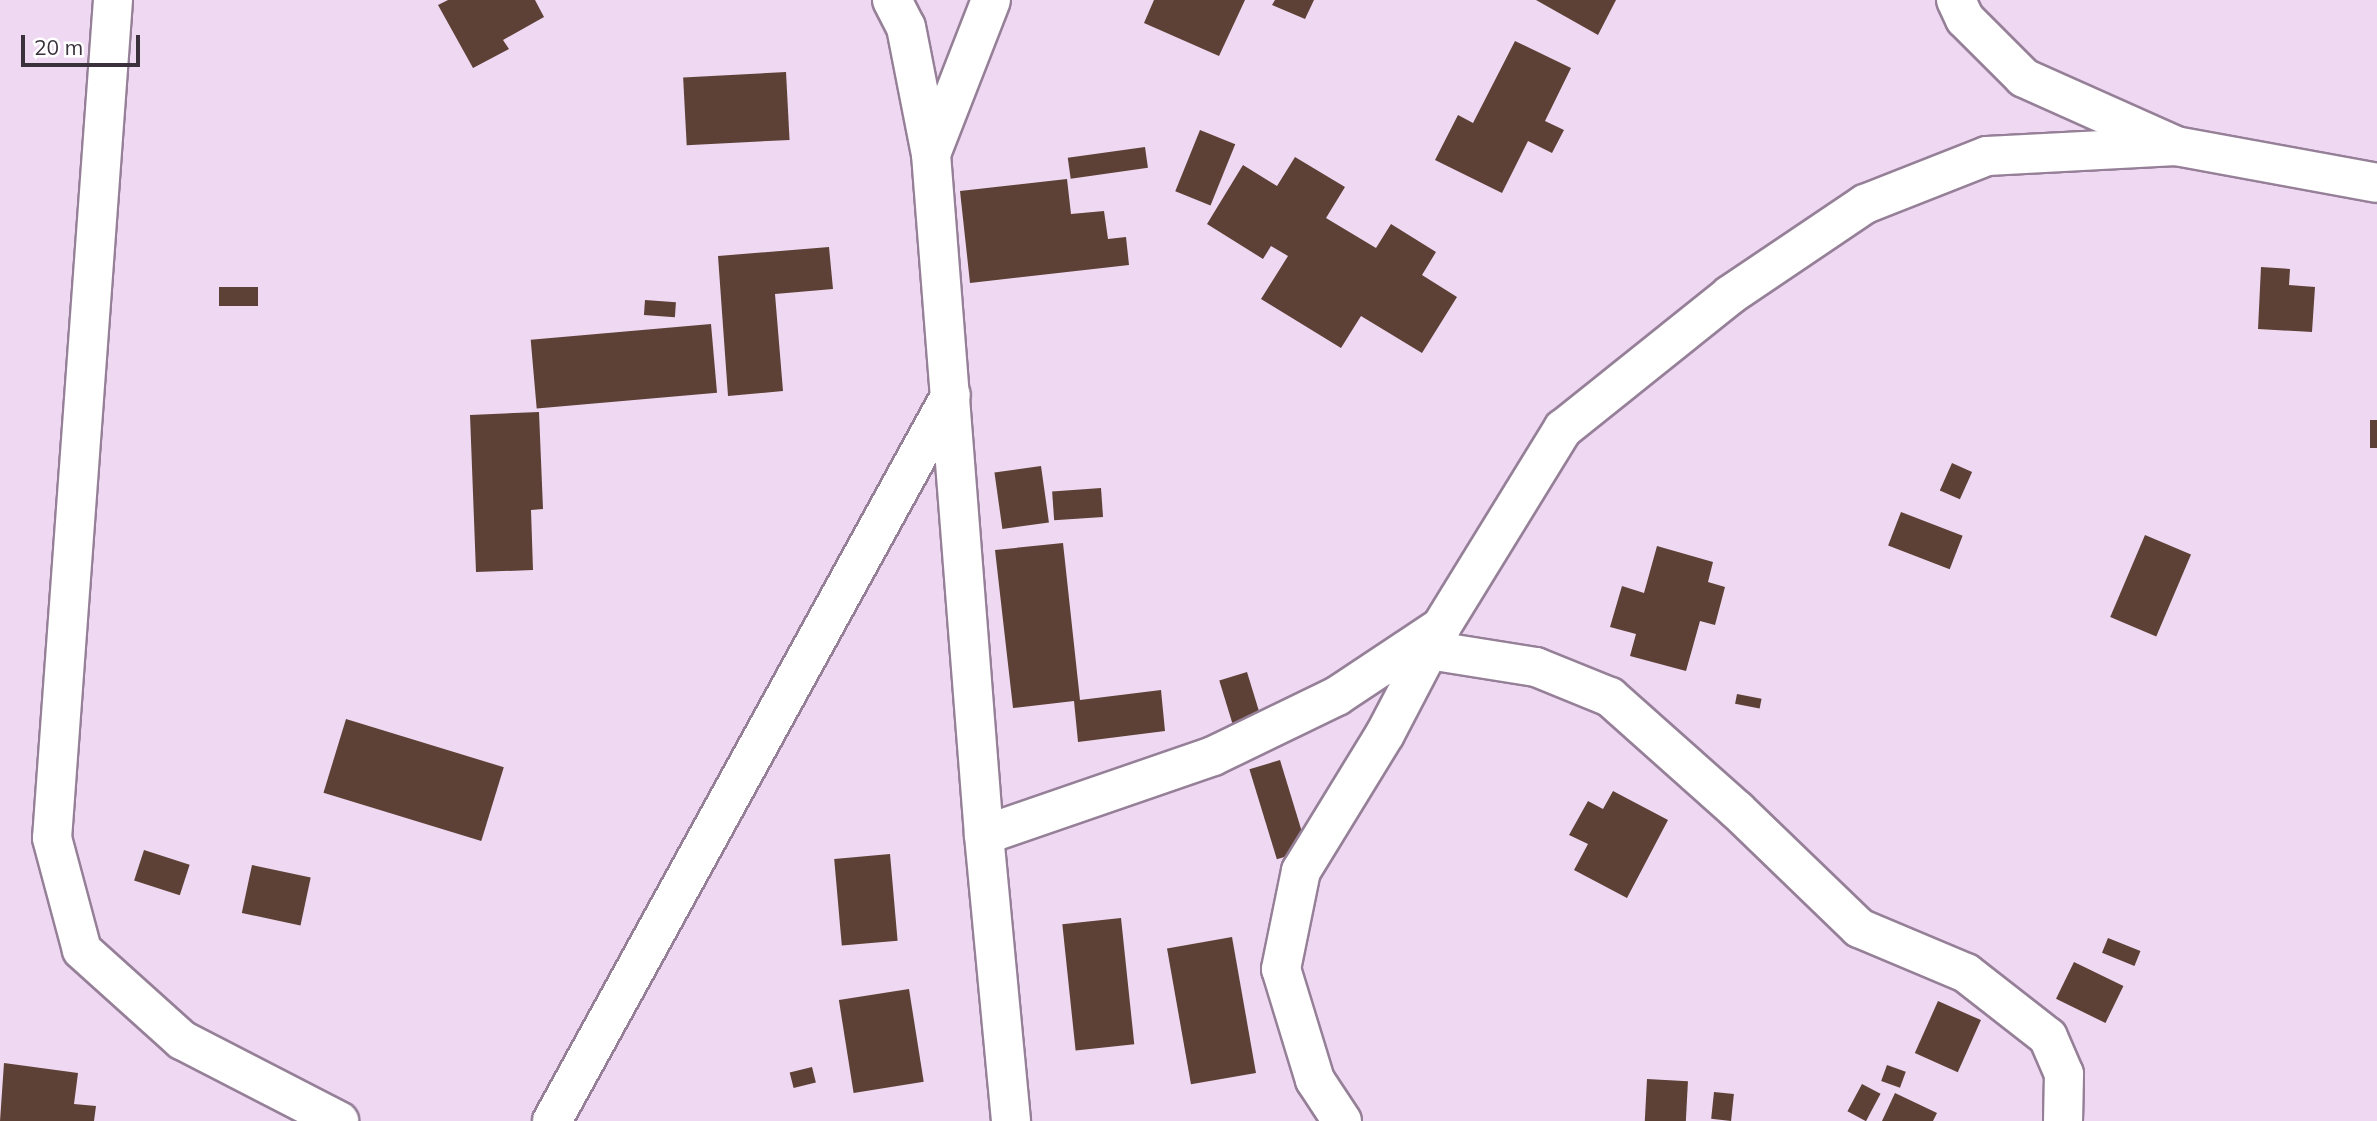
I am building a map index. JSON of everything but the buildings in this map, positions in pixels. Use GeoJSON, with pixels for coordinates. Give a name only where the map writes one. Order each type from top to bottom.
{"type":"FeatureCollection","features":[{"type":"Feature","properties":{"kind":"street"},"geometry":{"type":"LineString","coordinates":[[113,0],[52,838],[82,950],[182,1040],[339,1121]]}},
{"type":"Feature","properties":{"kind":"street"},"geometry":{"type":"LineString","coordinates":[[892,0],[906,27],[931,154],[984,835],[1011,1121]]}},
{"type":"Feature","properties":{"kind":"street"},"geometry":{"type":"LineString","coordinates":[[931,154],[991,0]]}},
{"type":"Feature","properties":{"kind":"street"},"geometry":{"type":"LineString","coordinates":[[1956,0],[1965,19],[2024,78],[2176,146]]}},
{"type":"Feature","properties":{"kind":"street"},"geometry":{"type":"LineString","coordinates":[[1342,1121],[1315,1080],[1281,969],[1301,871],[1385,734],[1435,639],[1563,429],[1730,295],[1865,204],[1987,156],[2176,146],[2377,183]]}},
{"type":"Feature","properties":{"kind":"street"},"geometry":{"type":"LineString","coordinates":[[552,1121],[951,395]]}},
{"type":"Feature","properties":{"kind":"street"},"geometry":{"type":"LineString","coordinates":[[984,835],[1213,756],[1337,696],[1435,639],[1536,667],[1610,697],[1737,810],[1859,928],[1966,973],[2048,1037],[2064,1074],[2063,1121]]}}]}
